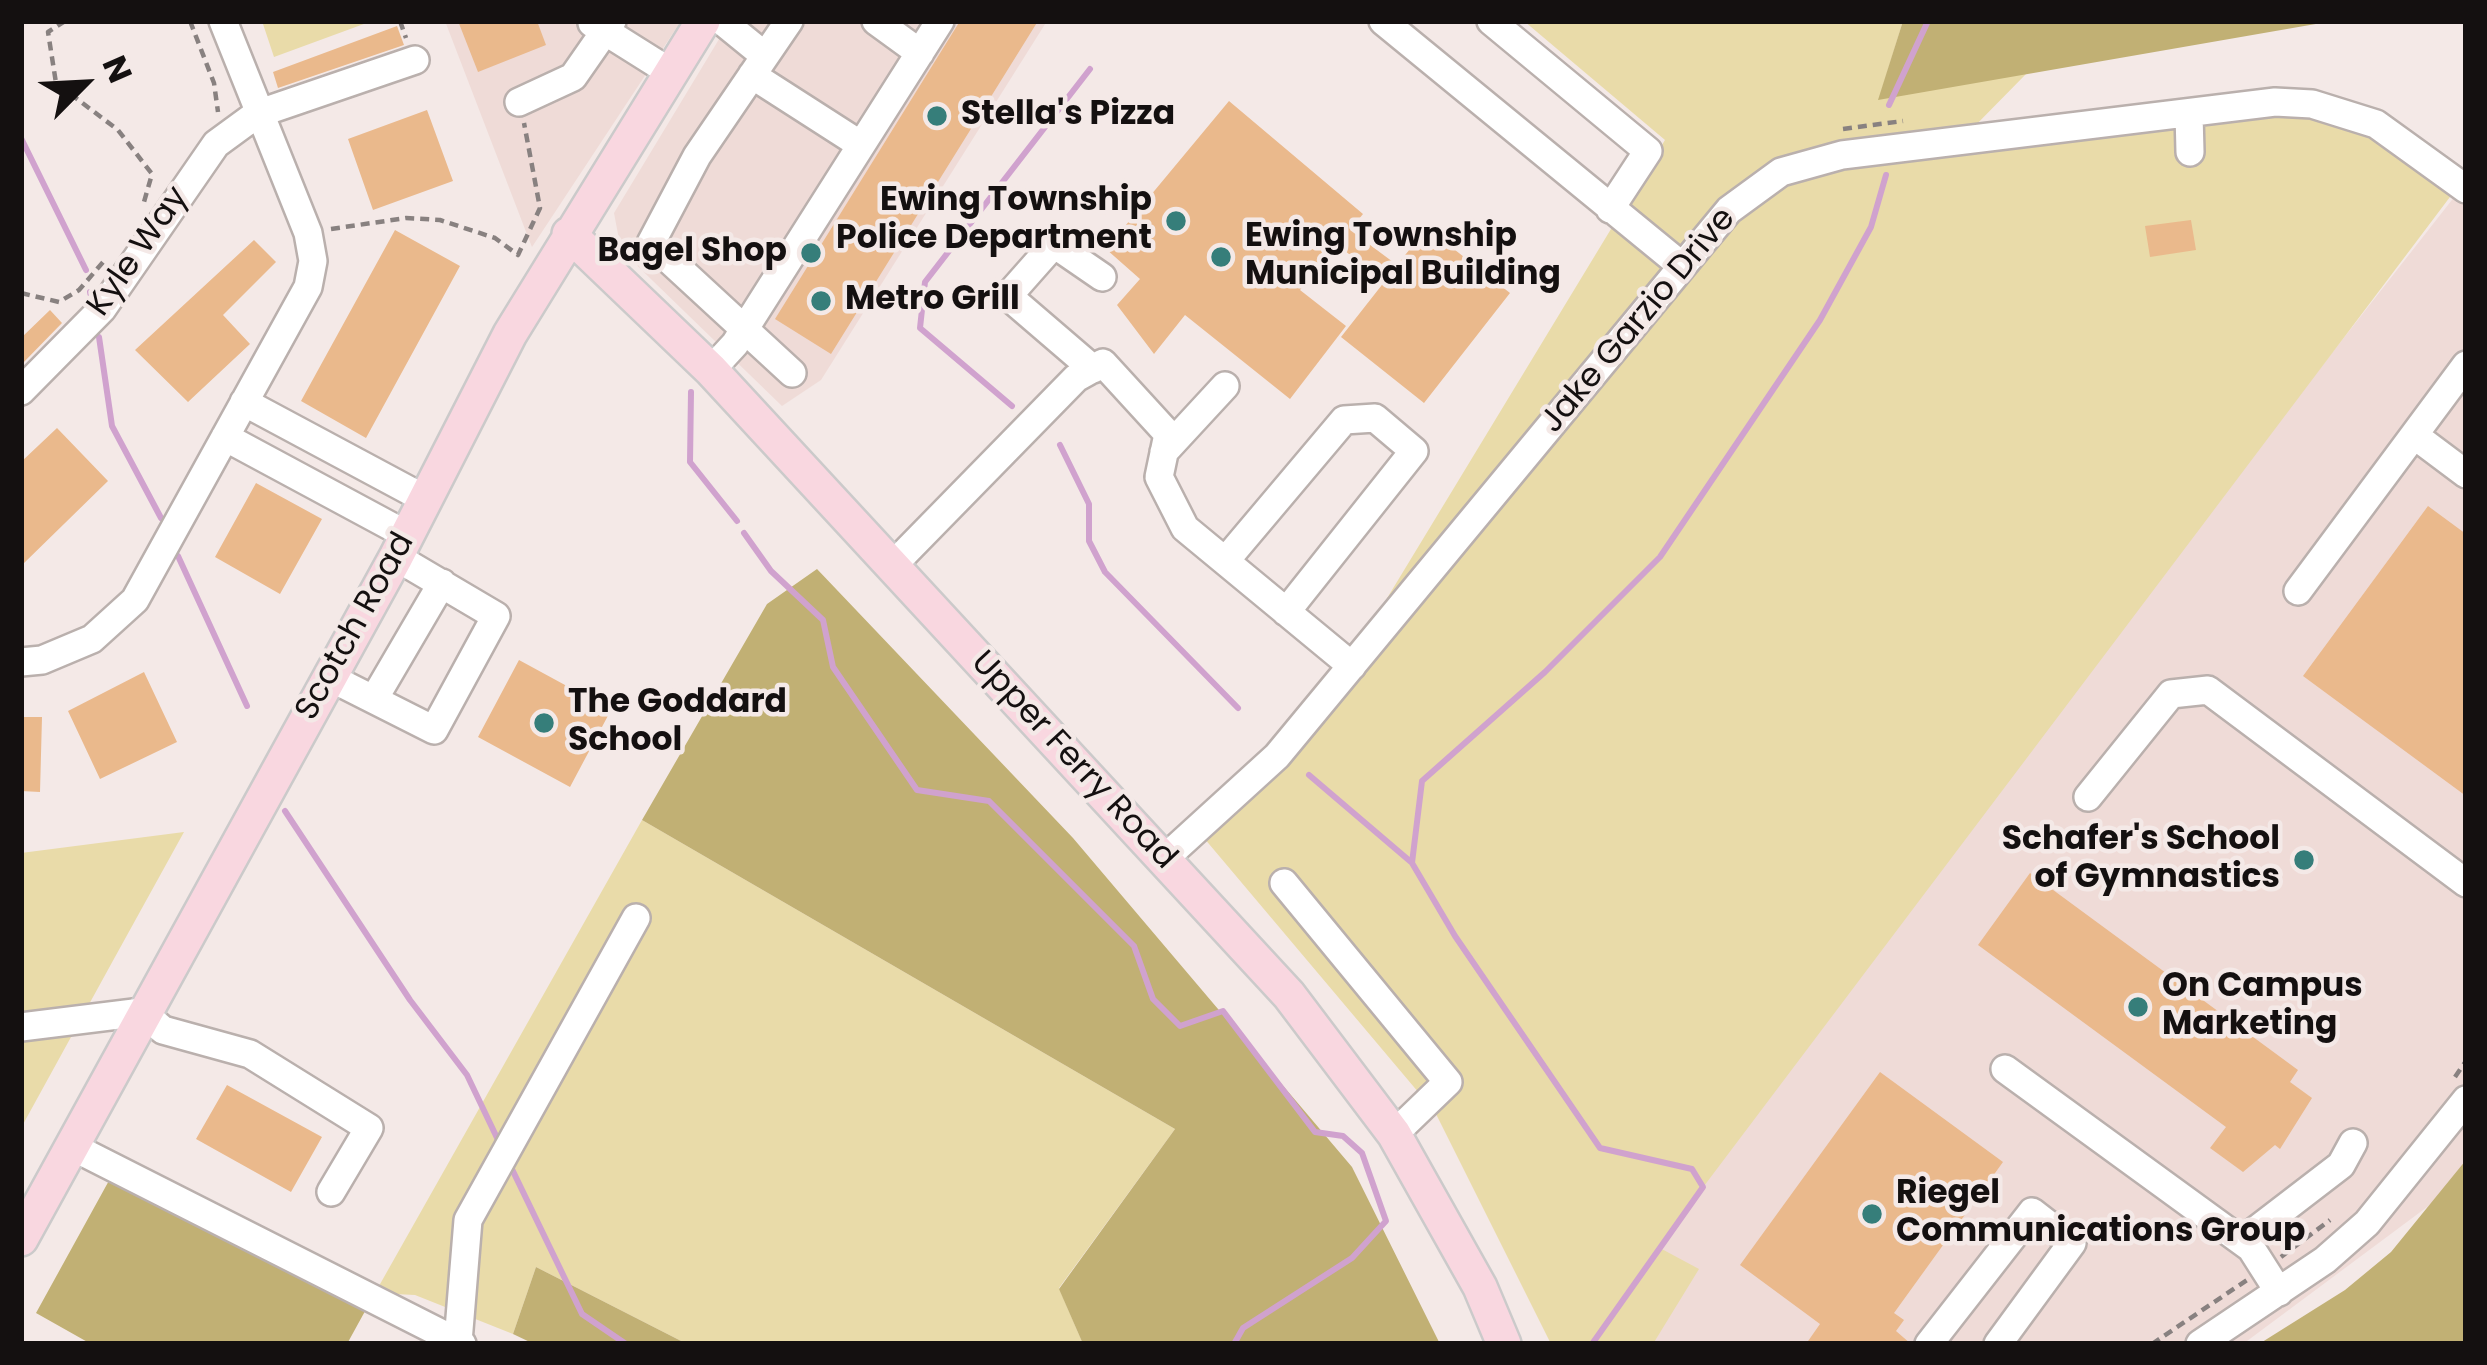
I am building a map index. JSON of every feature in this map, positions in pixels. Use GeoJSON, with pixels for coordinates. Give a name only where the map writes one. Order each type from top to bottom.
{"type":"FeatureCollection","features":[{"type":"Feature","properties":{"kind":"main road","name":"Scotch Road"},"geometry":{"type":"LineString","coordinates":[[21,1239],[401,546],[510,334],[703,21]]}},
{"type":"Feature","properties":{"kind":"main road","name":"Upper Ferry Road"},"geometry":{"type":"LineString","coordinates":[[569,234],[711,370],[1289,995],[1394,1134],[1480,1287],[1504,1344]]}},
{"type":"Feature","properties":{"kind":"street"},"geometry":{"type":"LineString","coordinates":[[21,662],[42,660],[92,639],[135,600],[308,287],[313,260],[308,232],[223,21]]}},
{"type":"Feature","properties":{"kind":"street"},"geometry":{"type":"LineString","coordinates":[[722,21],[759,65],[860,145]]}},
{"type":"Feature","properties":{"kind":"street"},"geometry":{"type":"LineString","coordinates":[[789,21],[697,156],[651,243],[792,373]]}},
{"type":"Feature","properties":{"kind":"street"},"geometry":{"type":"LineString","coordinates":[[876,21],[920,53]]}},
{"type":"Feature","properties":{"kind":"street"},"geometry":{"type":"LineString","coordinates":[[711,370],[744,330],[940,21]]}},
{"type":"Feature","properties":{"kind":"street"},"geometry":{"type":"LineString","coordinates":[[1383,21],[1682,266]]}},
{"type":"Feature","properties":{"kind":"street"},"geometry":{"type":"LineString","coordinates":[[1491,21],[1648,151],[1610,209]]}},
{"type":"Feature","properties":{"kind":"street"},"geometry":{"type":"LineString","coordinates":[[519,103],[573,77],[602,24],[670,72]]}},
{"type":"Feature","properties":{"kind":"street","name":"Kyle Way"},"geometry":{"type":"LineString","coordinates":[[21,391],[102,310],[181,193],[229,135],[257,115],[415,60]]}},
{"type":"Feature","properties":{"kind":"street","name":"Jake Garzio Drive"},"geometry":{"type":"LineString","coordinates":[[1164,859],[1277,756],[1682,266],[1753,189],[1812,161],[2275,102],[2312,104],[2357,116],[2390,132],[2466,189]]}},
{"type":"Feature","properties":{"kind":"street"},"geometry":{"type":"LineString","coordinates":[[2189,113],[2190,152]]}},
{"type":"Feature","properties":{"kind":"street"},"geometry":{"type":"LineString","coordinates":[[2058,129],[2064,158]]}},
{"type":"Feature","properties":{"kind":"street"},"geometry":{"type":"LineString","coordinates":[[1093,368],[1008,296],[1054,244],[1102,277]]}},
{"type":"Feature","properties":{"kind":"street"},"geometry":{"type":"LineString","coordinates":[[892,566],[1076,378],[1103,363],[1168,434],[1159,476],[1185,528],[1352,665]]}},
{"type":"Feature","properties":{"kind":"street"},"geometry":{"type":"LineString","coordinates":[[2298,591],[2466,365]]}},
{"type":"Feature","properties":{"kind":"street"},"geometry":{"type":"LineString","coordinates":[[1164,452],[1225,386]]}},
{"type":"Feature","properties":{"kind":"street"},"geometry":{"type":"LineString","coordinates":[[244,402],[425,500]]}},
{"type":"Feature","properties":{"kind":"street"},"geometry":{"type":"LineString","coordinates":[[1226,560],[1344,420],[1375,418],[1414,451],[1286,612]]}},
{"type":"Feature","properties":{"kind":"street"},"geometry":{"type":"LineString","coordinates":[[2414,435],[2465,471]]}},
{"type":"Feature","properties":{"kind":"street"},"geometry":{"type":"LineString","coordinates":[[225,437],[401,546],[442,583],[496,616],[434,730],[329,677]]}},
{"type":"Feature","properties":{"kind":"street"},"geometry":{"type":"LineString","coordinates":[[374,699],[442,583]]}},
{"type":"Feature","properties":{"kind":"street"},"geometry":{"type":"LineString","coordinates":[[2088,797],[2171,694],[2208,690],[2466,883]]}},
{"type":"Feature","properties":{"kind":"street"},"geometry":{"type":"LineString","coordinates":[[1284,884],[1448,1082],[1394,1134]]}},
{"type":"Feature","properties":{"kind":"street"},"geometry":{"type":"LineString","coordinates":[[70,1146],[404,1325],[460,1343],[467,1220],[636,918]]}},
{"type":"Feature","properties":{"kind":"street"},"geometry":{"type":"LineString","coordinates":[[21,1027],[142,1012],[164,1030],[250,1054],[369,1128],[331,1192]]}},
{"type":"Feature","properties":{"kind":"street"},"geometry":{"type":"LineString","coordinates":[[2005,1069],[2242,1241],[2278,1292]]}},
{"type":"Feature","properties":{"kind":"street"},"geometry":{"type":"LineString","coordinates":[[2200,1344],[2278,1292],[2367,1223],[2466,1100]]}},
{"type":"Feature","properties":{"kind":"street"},"geometry":{"type":"LineString","coordinates":[[2242,1241],[2326,1178],[2353,1143]]}},
{"type":"Feature","properties":{"kind":"street"},"geometry":{"type":"LineString","coordinates":[[1929,1344],[2032,1212],[2072,1243],[1998,1344]]}},
{"type":"Feature","properties":{"kind":"path"},"geometry":{"type":"LineString","coordinates":[[65,21],[48,32],[56,82],[118,130],[152,174],[139,212]]}},
{"type":"Feature","properties":{"kind":"path"},"geometry":{"type":"LineString","coordinates":[[190,21],[229,135]]}},
{"type":"Feature","properties":{"kind":"path"},"geometry":{"type":"LineString","coordinates":[[308,232],[406,218],[440,220],[495,238],[518,255],[540,208],[538,176],[519,103]]}},
{"type":"Feature","properties":{"kind":"path"},"geometry":{"type":"LineString","coordinates":[[1831,133],[1917,119]]}},
{"type":"Feature","properties":{"kind":"path"},"geometry":{"type":"LineString","coordinates":[[21,293],[59,302],[79,290],[110,253]]}},
{"type":"Feature","properties":{"kind":"shaded area"},"geometry":{"type":"Polygon","coordinates":[[[262,21],[372,21],[274,57],[262,21]]]}},
{"type":"Feature","properties":{"kind":"shaded area"},"geometry":{"type":"Polygon","coordinates":[[[445,21],[681,21],[532,247],[528,237],[445,21]]]}},
{"type":"Feature","properties":{"kind":"shaded area"},"geometry":{"type":"Polygon","coordinates":[[[730,21],[1047,21],[821,380],[782,406],[621,250],[614,213],[730,21]]]}},
{"type":"Feature","properties":{"kind":"shaded area"},"geometry":{"type":"Polygon","coordinates":[[[1524,21],[1903,21],[1879,99],[2027,73],[1969,132],[2293,97],[2403,135],[2459,185],[1658,1247],[1699,1269],[1653,1344],[1551,1344],[1435,1112],[1193,825],[1335,684],[1665,140],[1524,21]]]}},
{"type":"Feature","properties":{"kind":"shaded area"},"geometry":{"type":"Polygon","coordinates":[[[1903,21],[2333,21],[1878,100],[1903,21]]]}},
{"type":"Feature","properties":{"kind":"shaded area"},"geometry":{"type":"Polygon","coordinates":[[[2466,182],[2466,1178],[2243,1344],[1591,1344],[1692,1169],[2466,182]]]}},
{"type":"Feature","properties":{"kind":"shaded area"},"geometry":{"type":"Polygon","coordinates":[[[817,569],[1073,838],[1352,1167],[1440,1344],[1083,1344],[1059,1289],[1175,1129],[642,820],[767,604],[817,569]]]}},
{"type":"Feature","properties":{"kind":"shaded area"},"geometry":{"type":"Polygon","coordinates":[[[642,820],[1175,1129],[1059,1288],[1083,1344],[687,1344],[536,1267],[513,1334],[415,1295],[375,1293],[642,820]]]}},
{"type":"Feature","properties":{"kind":"shaded area"},"geometry":{"type":"Polygon","coordinates":[[[184,832],[115,957],[21,1128],[21,853],[184,832]]]}},
{"type":"Feature","properties":{"kind":"shaded area"},"geometry":{"type":"Polygon","coordinates":[[[122,1157],[375,1293],[347,1344],[91,1344],[36,1313],[122,1157]]]}},
{"type":"Feature","properties":{"kind":"shaded area"},"geometry":{"type":"Polygon","coordinates":[[[2466,1160],[2466,1344],[2259,1344],[2345,1290],[2391,1252],[2466,1160]]]}},
{"type":"Feature","properties":{"kind":"shaded area"},"geometry":{"type":"Polygon","coordinates":[[[536,1267],[687,1344],[534,1344],[513,1334],[536,1267]]]}},
{"type":"Feature","properties":{"kind":"building"},"geometry":{"type":"Polygon","coordinates":[[[458,21],[537,21],[546,45],[478,72],[458,21]]]}},
{"type":"Feature","properties":{"kind":"building"},"geometry":{"type":"Polygon","coordinates":[[[960,21],[1038,21],[831,354],[775,319],[960,21]]]}},
{"type":"Feature","properties":{"kind":"building"},"geometry":{"type":"Polygon","coordinates":[[[397,26],[404,45],[278,88],[273,72],[397,26]]]}},
{"type":"Feature","properties":{"kind":"building","name":"Ewing Township Municipal Building"},"geometry":{"type":"Polygon","coordinates":[[[1229,101],[1363,214],[1350,230],[1397,265],[1427,228],[1510,293],[1424,403],[1341,337],[1385,281],[1337,245],[1300,290],[1346,326],[1290,399],[1185,315],[1154,354],[1117,305],[1140,279],[1106,249],[1229,101]]]}},
{"type":"Feature","properties":{"kind":"building"},"geometry":{"type":"Polygon","coordinates":[[[427,110],[453,181],[373,210],[348,139],[427,110]]]}},
{"type":"Feature","properties":{"kind":"building"},"geometry":{"type":"Polygon","coordinates":[[[2191,220],[2196,250],[2150,257],[2145,226],[2191,220]]]}},
{"type":"Feature","properties":{"kind":"building"},"geometry":{"type":"Polygon","coordinates":[[[395,230],[460,266],[366,438],[301,401],[395,230]]]}},
{"type":"Feature","properties":{"kind":"building"},"geometry":{"type":"Polygon","coordinates":[[[254,240],[276,262],[223,315],[250,344],[188,402],[135,350],[254,240]]]}},
{"type":"Feature","properties":{"kind":"building"},"geometry":{"type":"Polygon","coordinates":[[[50,310],[62,323],[21,365],[21,338],[50,310]]]}},
{"type":"Feature","properties":{"kind":"building"},"geometry":{"type":"Polygon","coordinates":[[[57,428],[108,481],[21,566],[21,462],[57,428]]]}},
{"type":"Feature","properties":{"kind":"building"},"geometry":{"type":"Polygon","coordinates":[[[256,483],[322,519],[280,594],[215,557],[256,483]]]}},
{"type":"Feature","properties":{"kind":"building"},"geometry":{"type":"Polygon","coordinates":[[[2428,506],[2466,534],[2466,796],[2303,676],[2428,506]]]}},
{"type":"Feature","properties":{"kind":"building","name":"The Goddard School"},"geometry":{"type":"Polygon","coordinates":[[[519,660],[611,710],[570,787],[478,737],[519,660]]]}},
{"type":"Feature","properties":{"kind":"building"},"geometry":{"type":"Polygon","coordinates":[[[144,672],[177,742],[100,779],[68,711],[144,672]]]}},
{"type":"Feature","properties":{"kind":"building"},"geometry":{"type":"Polygon","coordinates":[[[21,717],[42,717],[40,792],[21,791],[21,717]]]}},
{"type":"Feature","properties":{"kind":"building","name":"On Campus Marketing"},"geometry":{"type":"Polygon","coordinates":[[[2030,873],[2298,1070],[2290,1082],[2312,1098],[2280,1149],[2275,1145],[2243,1172],[2210,1148],[2226,1127],[1978,945],[2030,873]]]}},
{"type":"Feature","properties":{"kind":"building","name":"Riegel Communications Group"},"geometry":{"type":"Polygon","coordinates":[[[1880,1072],[2003,1162],[1894,1313],[1904,1320],[1896,1331],[1911,1344],[1806,1344],[1820,1324],[1740,1265],[1880,1072]]]}},
{"type":"Feature","properties":{"kind":"building"},"geometry":{"type":"Polygon","coordinates":[[[227,1085],[322,1137],[291,1192],[196,1139],[227,1085]]]}},
{"type":"Feature","properties":{"kind":"waterway"},"geometry":{"type":"LineString","coordinates":[[1889,105],[1928,21]]}},
{"type":"Feature","properties":{"kind":"waterway"},"geometry":{"type":"LineString","coordinates":[[1012,406],[920,328],[925,282],[1090,69]]}},
{"type":"Feature","properties":{"kind":"waterway"},"geometry":{"type":"LineString","coordinates":[[21,138],[86,270]]}},
{"type":"Feature","properties":{"kind":"waterway"},"geometry":{"type":"LineString","coordinates":[[1592,1344],[1703,1187],[1692,1169],[1600,1148],[1455,936],[1412,863],[1422,781],[1545,672],[1660,557],[1820,320],[1871,227],[1886,175]]}},
{"type":"Feature","properties":{"kind":"waterway"},"geometry":{"type":"LineString","coordinates":[[90,292],[91,297]]}},
{"type":"Feature","properties":{"kind":"waterway"},"geometry":{"type":"LineString","coordinates":[[99,337],[112,426],[161,518]]}},
{"type":"Feature","properties":{"kind":"waterway"},"geometry":{"type":"LineString","coordinates":[[691,392],[690,462],[737,521]]}},
{"type":"Feature","properties":{"kind":"waterway"},"geometry":{"type":"LineString","coordinates":[[1060,445],[1089,504],[1089,541],[1105,572],[1238,708]]}},
{"type":"Feature","properties":{"kind":"waterway"},"geometry":{"type":"LineString","coordinates":[[744,533],[771,571],[823,620],[833,667],[917,790],[989,801],[1134,946],[1153,999],[1180,1026],[1223,1011],[1315,1132],[1343,1136],[1362,1153],[1386,1221],[1352,1258],[1243,1328],[1234,1344]]}},
{"type":"Feature","properties":{"kind":"waterway"},"geometry":{"type":"LineString","coordinates":[[178,556],[247,706]]}},
{"type":"Feature","properties":{"kind":"waterway"},"geometry":{"type":"LineString","coordinates":[[1309,775],[1411,862]]}},
{"type":"Feature","properties":{"kind":"waterway"},"geometry":{"type":"LineString","coordinates":[[285,811],[410,1000],[467,1075],[499,1142]]}},
{"type":"Feature","properties":{"kind":"waterway"},"geometry":{"type":"LineString","coordinates":[[510,1165],[582,1314],[626,1344]]}},
{"type":"Feature","properties":{"kind":"place","name":"Stella's Pizza"},"geometry":{"type":"Point","coordinates":[937,116]}},
{"type":"Feature","properties":{"kind":"place","name":"Ewing Township Police Department"},"geometry":{"type":"Point","coordinates":[1176,221]}},
{"type":"Feature","properties":{"kind":"place","name":"Bagel Shop"},"geometry":{"type":"Point","coordinates":[811,253]}},
{"type":"Feature","properties":{"kind":"place","name":"Ewing Township Municipal Building"},"geometry":{"type":"Point","coordinates":[1221,257]}},
{"type":"Feature","properties":{"kind":"place","name":"Metro Grill"},"geometry":{"type":"Point","coordinates":[821,301]}},
{"type":"Feature","properties":{"kind":"place","name":"The Goddard School"},"geometry":{"type":"Point","coordinates":[544,723]}},
{"type":"Feature","properties":{"kind":"place","name":"Schafer's School of Gymnastics"},"geometry":{"type":"Point","coordinates":[2304,860]}},
{"type":"Feature","properties":{"kind":"place","name":"On Campus Marketing"},"geometry":{"type":"Point","coordinates":[2138,1007]}},
{"type":"Feature","properties":{"kind":"place","name":"Riegel Communications Group"},"geometry":{"type":"Point","coordinates":[1872,1214]}}]}
